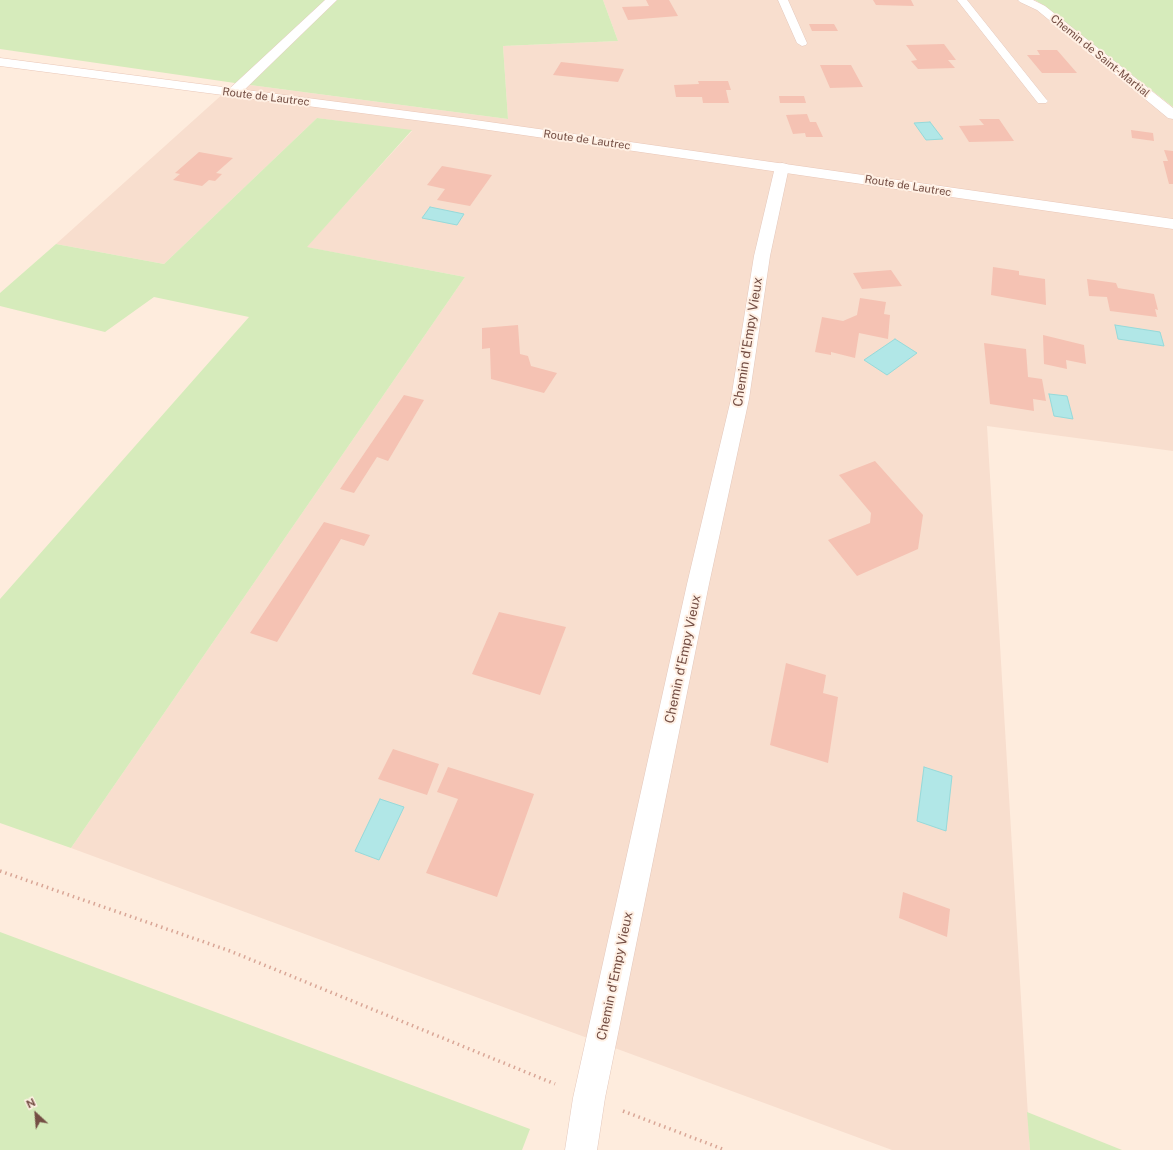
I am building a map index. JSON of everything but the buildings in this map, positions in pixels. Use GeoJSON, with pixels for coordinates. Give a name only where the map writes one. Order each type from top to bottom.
{"type":"FeatureCollection","features":[{"type":"Feature","properties":{"kind":"street"},"geometry":{"type":"LineString","coordinates":[[233,93],[331,0]]}},
{"type":"Feature","properties":{"kind":"street","name":"Chemin de Saint-Martial"},"geometry":{"type":"LineString","coordinates":[[1024,0],[1041,8],[1173,115]]}},
{"type":"Feature","properties":{"kind":"street","name":"Route de Lautrec"},"geometry":{"type":"LineString","coordinates":[[0,62],[453,121],[1173,224]]}},
{"type":"Feature","properties":{"kind":"street","name":"Chemin d'Empy Vieux"},"geometry":{"type":"LineString","coordinates":[[581,1150],[589,1098],[697,591],[740,399],[762,256],[782,167]]}},
{"type":"Feature","properties":{"kind":"lane"},"geometry":{"type":"LineString","coordinates":[[784,0],[802,43]]}},
{"type":"Feature","properties":{"kind":"lane"},"geometry":{"type":"LineString","coordinates":[[962,0],[1042,101]]}},
{"type":"Feature","properties":{"kind":"path"},"geometry":{"type":"LineString","coordinates":[[0,871],[230,952],[589,1098],[725,1150]]}},
{"type":"Feature","properties":{"kind":"shaded area"},"geometry":{"type":"Polygon","coordinates":[[[603,0],[1035,0],[1173,107],[1173,451],[987,426],[1030,1150],[892,1150],[71,848],[465,277],[306,247],[412,131],[317,118],[164,264],[56,244],[235,83],[508,119],[503,46],[618,41],[603,0]]]}},
{"type":"Feature","properties":{"kind":"green space"},"geometry":{"type":"Polygon","coordinates":[[[0,0],[603,0],[618,41],[503,46],[508,119],[235,83],[0,49],[0,0]]]}},
{"type":"Feature","properties":{"kind":"green space"},"geometry":{"type":"Polygon","coordinates":[[[1035,0],[1173,0],[1173,107],[1043,5],[1035,0]]]}},
{"type":"Feature","properties":{"kind":"green space"},"geometry":{"type":"Polygon","coordinates":[[[317,118],[412,130],[307,247],[465,277],[71,848],[0,823],[0,599],[249,317],[154,297],[105,332],[0,306],[0,293],[56,244],[164,264],[317,118]]]}},
{"type":"Feature","properties":{"kind":"green space"},"geometry":{"type":"Polygon","coordinates":[[[0,932],[530,1129],[522,1150],[0,1150],[0,932]]]}},
{"type":"Feature","properties":{"kind":"green space"},"geometry":{"type":"Polygon","coordinates":[[[1027,1112],[1122,1150],[1030,1150],[1027,1112]]]}},
{"type":"Feature","properties":{"kind":"water"},"geometry":{"type":"Polygon","coordinates":[[[930,122],[943,139],[926,140],[914,123],[930,122]]]}},
{"type":"Feature","properties":{"kind":"water"},"geometry":{"type":"Polygon","coordinates":[[[430,207],[464,214],[457,225],[422,218],[430,207]]]}},
{"type":"Feature","properties":{"kind":"water"},"geometry":{"type":"Polygon","coordinates":[[[1115,325],[1160,332],[1164,346],[1118,339],[1115,325]]]}},
{"type":"Feature","properties":{"kind":"water"},"geometry":{"type":"Polygon","coordinates":[[[895,339],[917,353],[887,375],[864,360],[895,339]]]}},
{"type":"Feature","properties":{"kind":"water"},"geometry":{"type":"Polygon","coordinates":[[[1049,394],[1067,396],[1073,419],[1054,416],[1049,394]]]}},
{"type":"Feature","properties":{"kind":"water"},"geometry":{"type":"Polygon","coordinates":[[[924,767],[952,776],[946,831],[917,821],[924,767]]]}},
{"type":"Feature","properties":{"kind":"water"},"geometry":{"type":"Polygon","coordinates":[[[380,799],[404,807],[379,860],[355,851],[380,799]]]}}]}
